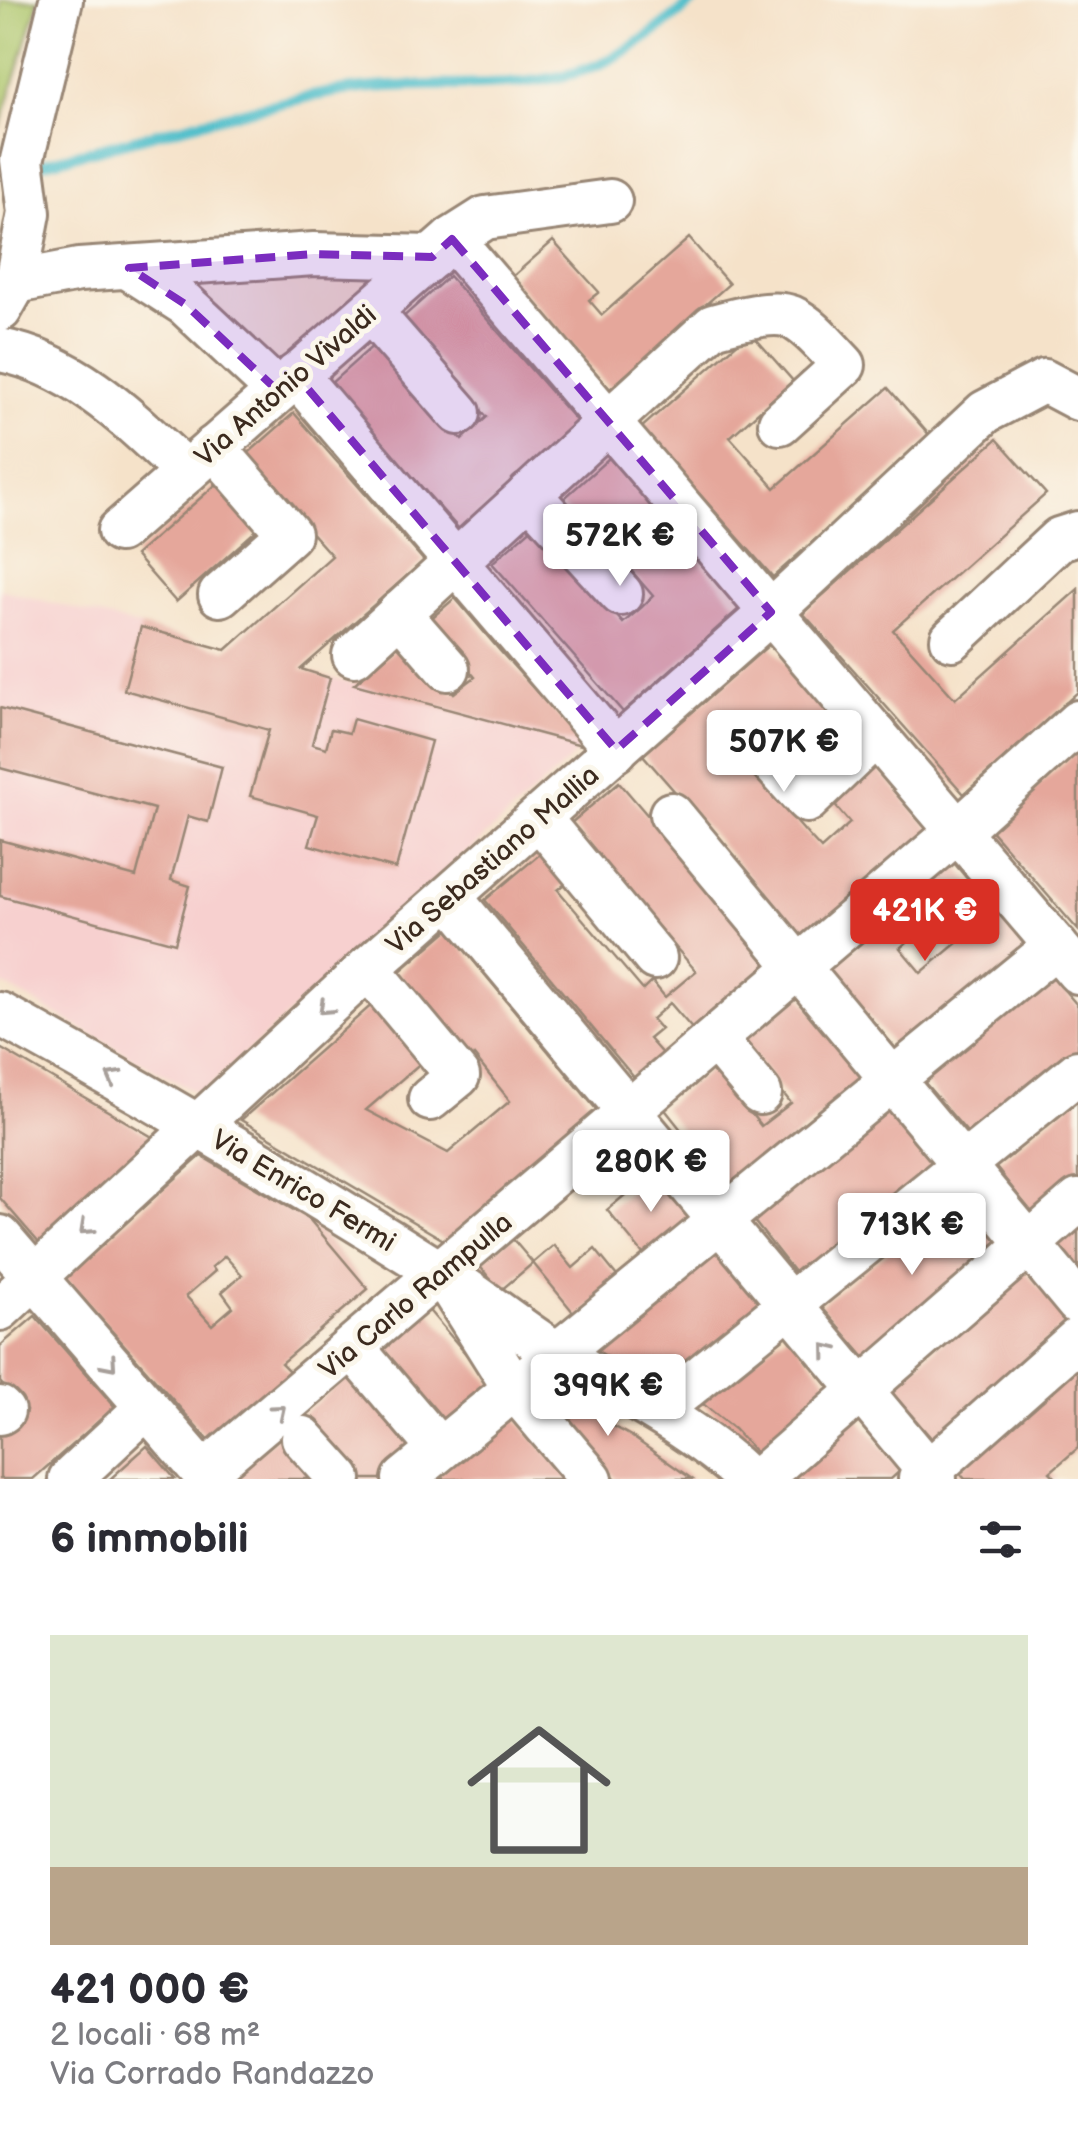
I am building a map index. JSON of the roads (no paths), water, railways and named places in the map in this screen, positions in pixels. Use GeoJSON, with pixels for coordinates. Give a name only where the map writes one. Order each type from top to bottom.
{"type":"FeatureCollection","features":[{"type":"Feature","properties":{"kind":"street"},"geometry":{"type":"LineString","coordinates":[[8,296],[30,213],[22,160],[61,0]]}},
{"type":"Feature","properties":{"kind":"street"},"geometry":{"type":"LineString","coordinates":[[8,296],[79,270],[442,248],[484,218],[610,202]]}},
{"type":"Feature","properties":{"kind":"street"},"geometry":{"type":"LineString","coordinates":[[404,1479],[893,1082],[1067,959],[608,421],[442,248]]}},
{"type":"Feature","properties":{"kind":"street","name":"Via Antonio Vivaldi"},"geometry":{"type":"LineString","coordinates":[[118,531],[442,248]]}},
{"type":"Feature","properties":{"kind":"street"},"geometry":{"type":"LineString","coordinates":[[128,268],[185,304],[287,383],[455,562],[616,750]]}},
{"type":"Feature","properties":{"kind":"street"},"geometry":{"type":"LineString","coordinates":[[370,311],[459,413]]}},
{"type":"Feature","properties":{"kind":"street"},"geometry":{"type":"LineString","coordinates":[[354,655],[713,326],[752,317],[789,316],[844,365],[780,423]]}},
{"type":"Feature","properties":{"kind":"street"},"geometry":{"type":"LineString","coordinates":[[0,350],[24,354],[83,381],[200,460],[290,534],[220,595]]}},
{"type":"Feature","properties":{"kind":"street","name":"Via Sebastiano Mallia"},"geometry":{"type":"LineString","coordinates":[[0,1309],[368,968],[771,612],[985,412],[1044,381],[1078,400]]}},
{"type":"Feature","properties":{"kind":"street"},"geometry":{"type":"LineString","coordinates":[[529,494],[620,594]]}},
{"type":"Feature","properties":{"kind":"street"},"geometry":{"type":"LineString","coordinates":[[952,639],[1060,538],[1078,533]]}},
{"type":"Feature","properties":{"kind":"street"},"geometry":{"type":"LineString","coordinates":[[398,614],[448,669]]}},
{"type":"Feature","properties":{"kind":"street","name":"Via Carlo Rampulla"},"geometry":{"type":"LineString","coordinates":[[207,1476],[958,831],[1078,722]]}},
{"type":"Feature","properties":{"kind":"street"},"geometry":{"type":"LineString","coordinates":[[768,758],[807,801],[876,736]]}},
{"type":"Feature","properties":{"kind":"street"},"geometry":{"type":"LineString","coordinates":[[671,814],[1078,1304]]}},
{"type":"Feature","properties":{"kind":"street"},"geometry":{"type":"LineString","coordinates":[[539,818],[655,958]]}},
{"type":"Feature","properties":{"kind":"street"},"geometry":{"type":"LineString","coordinates":[[450,897],[722,1220],[928,1476],[1078,1339]]}},
{"type":"Feature","properties":{"kind":"street"},"geometry":{"type":"LineString","coordinates":[[368,968],[458,1076],[430,1099]]}},
{"type":"Feature","properties":{"kind":"street","name":"Via Enrico Fermi"},"geometry":{"type":"LineString","coordinates":[[0,1014],[198,1126],[442,1274],[556,1353],[658,1412],[729,1460],[748,1479]]}},
{"type":"Feature","properties":{"kind":"street"},"geometry":{"type":"LineString","coordinates":[[715,1039],[760,1093]]}},
{"type":"Feature","properties":{"kind":"street"},"geometry":{"type":"LineString","coordinates":[[658,1412],[1078,1072]]}},
{"type":"Feature","properties":{"kind":"street"},"geometry":{"type":"LineString","coordinates":[[758,1479],[1078,1201]]}},
{"type":"Feature","properties":{"kind":"street"},"geometry":{"type":"LineString","coordinates":[[0,1238],[207,1476]]}},
{"type":"Feature","properties":{"kind":"street"},"geometry":{"type":"LineString","coordinates":[[442,1274],[514,1388],[591,1479]]}},
{"type":"Feature","properties":{"kind":"street"},"geometry":{"type":"LineString","coordinates":[[353,1348],[439,1449]]}},
{"type":"Feature","properties":{"kind":"street"},"geometry":{"type":"LineString","coordinates":[[70,1479],[148,1406]]}},
{"type":"Feature","properties":{"kind":"street"},"geometry":{"type":"LineString","coordinates":[[303,1438],[340,1479]]}},
{"type":"Feature","properties":{"kind":"waterway"},"geometry":{"type":"LineString","coordinates":[[40,164],[329,93],[558,77],[617,56],[696,0]]}}]}
